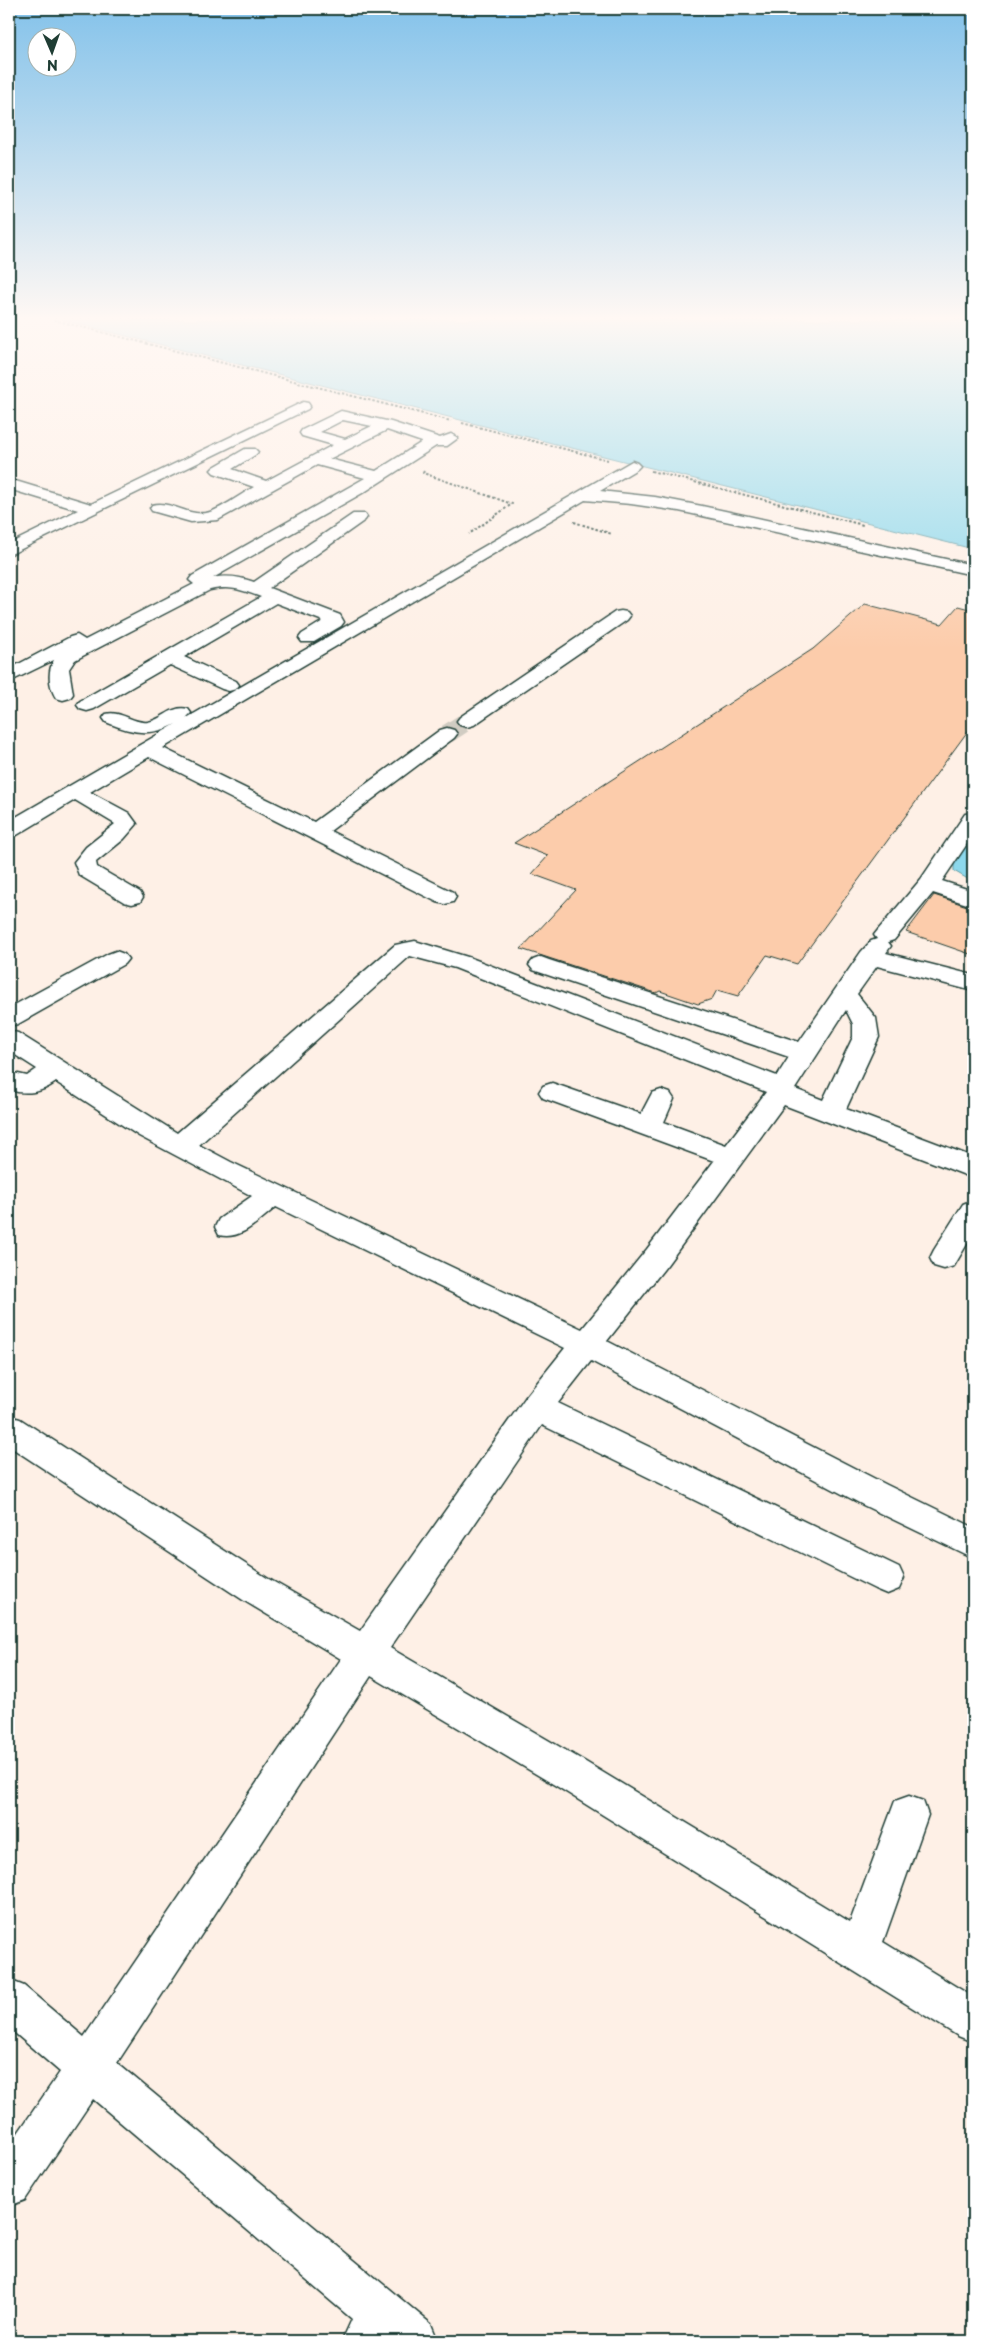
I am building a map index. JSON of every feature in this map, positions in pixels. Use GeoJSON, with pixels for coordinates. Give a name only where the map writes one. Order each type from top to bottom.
{"type":"FeatureCollection","features":[{"type":"Feature","properties":{"kind":"street"},"geometry":{"type":"LineString","coordinates":[[9,550],[254,430]]}},
{"type":"Feature","properties":{"kind":"street"},"geometry":{"type":"LineString","coordinates":[[313,430],[307,433],[374,445]]}},
{"type":"Feature","properties":{"kind":"street"},"geometry":{"type":"LineString","coordinates":[[158,508],[202,519],[212,517],[315,460],[376,430]]}},
{"type":"Feature","properties":{"kind":"street"},"geometry":{"type":"LineString","coordinates":[[401,430],[442,443],[451,438]]}},
{"type":"Feature","properties":{"kind":"street"},"geometry":{"type":"LineString","coordinates":[[11,674],[197,581],[360,488],[434,440]]}},
{"type":"Feature","properties":{"kind":"street"},"geometry":{"type":"LineString","coordinates":[[393,450],[411,454]]}},
{"type":"Feature","properties":{"kind":"street"},"geometry":{"type":"LineString","coordinates":[[250,452],[213,473],[268,487]]}},
{"type":"Feature","properties":{"kind":"street"},"geometry":{"type":"LineString","coordinates":[[315,460],[377,476]]}},
{"type":"Feature","properties":{"kind":"street"},"geometry":{"type":"LineString","coordinates":[[9,830],[549,514],[626,471]]}},
{"type":"Feature","properties":{"kind":"street"},"geometry":{"type":"LineString","coordinates":[[9,484],[91,509]]}},
{"type":"Feature","properties":{"kind":"street"},"geometry":{"type":"LineString","coordinates":[[9,501],[30,491]]}},
{"type":"Feature","properties":{"kind":"street"},"geometry":{"type":"LineString","coordinates":[[582,495],[641,499],[939,561],[973,570]]}},
{"type":"Feature","properties":{"kind":"street"},"geometry":{"type":"LineString","coordinates":[[256,588],[358,517]]}},
{"type":"Feature","properties":{"kind":"street"},"geometry":{"type":"LineString","coordinates":[[17,531],[34,537]]}},
{"type":"Feature","properties":{"kind":"street"},"geometry":{"type":"LineString","coordinates":[[922,575],[939,561]]}},
{"type":"Feature","properties":{"kind":"street"},"geometry":{"type":"LineString","coordinates":[[11,674],[138,729],[157,727],[335,622],[334,619],[256,588],[232,581],[204,586],[68,656],[62,661],[59,683],[88,706]]}},
{"type":"Feature","properties":{"kind":"street"},"geometry":{"type":"LineString","coordinates":[[88,706],[275,596]]}},
{"type":"Feature","properties":{"kind":"street"},"geometry":{"type":"LineString","coordinates":[[467,721],[620,616]]}},
{"type":"Feature","properties":{"kind":"street"},"geometry":{"type":"LineString","coordinates":[[169,657],[229,685]]}},
{"type":"Feature","properties":{"kind":"street"},"geometry":{"type":"LineString","coordinates":[[316,832],[447,734]]}},
{"type":"Feature","properties":{"kind":"street"},"geometry":{"type":"LineString","coordinates":[[148,750],[174,760],[445,897]]}},
{"type":"Feature","properties":{"kind":"street"},"geometry":{"type":"LineString","coordinates":[[75,792],[121,818],[126,824],[119,835],[91,853],[84,862],[87,870],[132,897]]}},
{"type":"Feature","properties":{"kind":"street"},"geometry":{"type":"LineString","coordinates":[[9,2184],[88,2070],[328,1708],[536,1407],[657,1257],[732,1157],[781,1090],[804,1053],[878,946],[933,878],[973,819]]}},
{"type":"Feature","properties":{"kind":"street"},"geometry":{"type":"LineString","coordinates":[[933,878],[973,884]]}},
{"type":"Feature","properties":{"kind":"street"},"geometry":{"type":"LineString","coordinates":[[933,878],[973,899]]}},
{"type":"Feature","properties":{"kind":"street"},"geometry":{"type":"LineString","coordinates":[[878,946],[920,968],[973,983]]}},
{"type":"Feature","properties":{"kind":"street"},"geometry":{"type":"LineString","coordinates":[[180,1146],[362,984],[404,950],[415,948],[463,963],[973,1168]]}},
{"type":"Feature","properties":{"kind":"street"},"geometry":{"type":"LineString","coordinates":[[9,1018],[116,959]]}},
{"type":"Feature","properties":{"kind":"street"},"geometry":{"type":"LineString","coordinates":[[541,966],[804,1053]]}},
{"type":"Feature","properties":{"kind":"street"},"geometry":{"type":"LineString","coordinates":[[831,1112],[866,1037],[868,1026],[863,1013],[844,995]]}},
{"type":"Feature","properties":{"kind":"street"},"geometry":{"type":"LineString","coordinates":[[9,1039],[148,1129],[221,1169],[586,1345],[874,1495],[973,1543]]}},
{"type":"Feature","properties":{"kind":"street"},"geometry":{"type":"LineString","coordinates":[[9,1081],[21,1086],[30,1085],[37,1083],[55,1069]]}},
{"type":"Feature","properties":{"kind":"street"},"geometry":{"type":"LineString","coordinates":[[552,1092],[732,1157]]}},
{"type":"Feature","properties":{"kind":"street"},"geometry":{"type":"LineString","coordinates":[[649,1126],[661,1099]]}},
{"type":"Feature","properties":{"kind":"street"},"geometry":{"type":"LineString","coordinates":[[229,1227],[274,1194]]}},
{"type":"Feature","properties":{"kind":"street"},"geometry":{"type":"LineString","coordinates":[[944,1258],[973,1211]]}},
{"type":"Feature","properties":{"kind":"street"},"geometry":{"type":"LineString","coordinates":[[536,1407],[887,1578]]}},
{"type":"Feature","properties":{"kind":"street"},"geometry":{"type":"LineString","coordinates":[[9,1429],[256,1589],[571,1774],[973,2021]]}},
{"type":"Feature","properties":{"kind":"street"},"geometry":{"type":"LineString","coordinates":[[859,1951],[909,1815]]}},
{"type":"Feature","properties":{"kind":"street"},"geometry":{"type":"LineString","coordinates":[[9,2001],[387,2332]]}},
{"type":"Feature","properties":{"kind":"path"},"geometry":{"type":"LineString","coordinates":[[469,430],[626,471],[867,527]]}},
{"type":"Feature","properties":{"kind":"path"},"geometry":{"type":"LineString","coordinates":[[411,454],[433,461],[423,473],[512,504],[470,534]]}},
{"type":"Feature","properties":{"kind":"path"},"geometry":{"type":"LineString","coordinates":[[549,514],[612,534]]}},
{"type":"Feature","properties":{"kind":"water"},"geometry":{"type":"Polygon","coordinates":[[[499,430],[973,430],[973,549],[499,430]]]}},
{"type":"Feature","properties":{"kind":"water"},"geometry":{"type":"Polygon","coordinates":[[[973,831],[973,882],[954,871],[954,864],[973,831]]]}},
{"type":"Feature","properties":{"kind":"building"},"geometry":{"type":"Polygon","coordinates":[[[865,604],[942,624],[958,606],[973,610],[973,724],[797,964],[767,955],[738,996],[717,990],[712,999],[698,1004],[660,991],[656,993],[521,949],[576,890],[532,874],[548,856],[514,843],[813,649],[865,604]]]}},
{"type":"Feature","properties":{"kind":"building"},"geometry":{"type":"Polygon","coordinates":[[[934,895],[973,908],[973,955],[906,932],[934,895]]]}},
{"type":"Feature","properties":{"kind":"tunnel"},"geometry":{"type":"LineString","coordinates":[[447,734],[467,721]]}}]}
